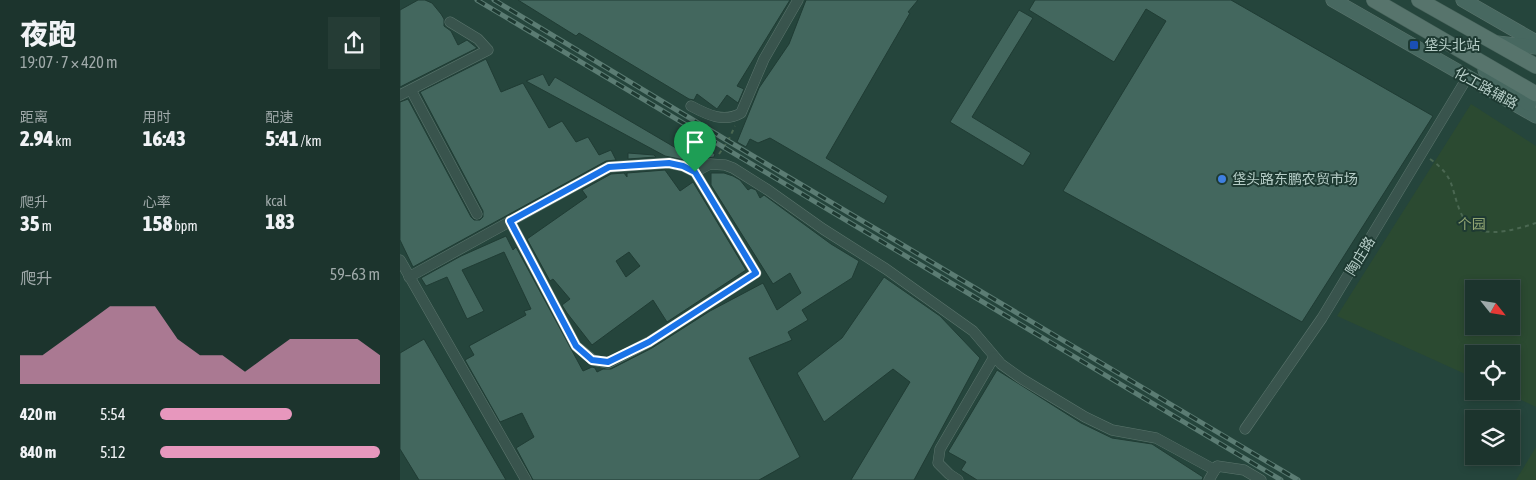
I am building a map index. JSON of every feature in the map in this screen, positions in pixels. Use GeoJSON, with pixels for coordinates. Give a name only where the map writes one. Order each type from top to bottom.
{"type":"FeatureCollection","features":[{"type":"Feature","properties":{"kind":"main road"},"geometry":{"type":"LineString","coordinates":[[1374,0],[1460,52],[1536,94]]}},
{"type":"Feature","properties":{"kind":"main road"},"geometry":{"type":"LineString","coordinates":[[1420,0],[1536,66]]}},
{"type":"Feature","properties":{"kind":"street"},"geometry":{"type":"LineString","coordinates":[[692,106],[707,115],[724,118],[733,117],[741,112],[764,59],[798,0]]}},
{"type":"Feature","properties":{"kind":"street","name":"化工路辅路"},"geometry":{"type":"LineString","coordinates":[[1333,0],[1536,116]]}},
{"type":"Feature","properties":{"kind":"street"},"geometry":{"type":"LineString","coordinates":[[1464,0],[1536,42]]}},
{"type":"Feature","properties":{"kind":"street"},"geometry":{"type":"LineString","coordinates":[[400,95],[488,50],[478,39],[450,22]]}},
{"type":"Feature","properties":{"kind":"street"},"geometry":{"type":"LineString","coordinates":[[1497,43],[1536,47]]}},
{"type":"Feature","properties":{"kind":"street","name":"化工路辅路"},"geometry":{"type":"LineString","coordinates":[[1460,52],[1536,110]]}},
{"type":"Feature","properties":{"kind":"street","name":"陶庄路"},"geometry":{"type":"LineString","coordinates":[[1244,429],[1322,318],[1467,78]]}},
{"type":"Feature","properties":{"kind":"street"},"geometry":{"type":"LineString","coordinates":[[411,90],[476,214]]}},
{"type":"Feature","properties":{"kind":"street"},"geometry":{"type":"LineString","coordinates":[[408,277],[510,221],[609,167],[669,163],[683,166],[695,172],[756,273],[649,342],[608,362],[592,360],[576,346],[510,221]]}},
{"type":"Feature","properties":{"kind":"street"},"geometry":{"type":"LineString","coordinates":[[695,172],[710,164],[725,165],[733,168],[886,269],[973,332],[1001,364],[1085,417],[1112,430],[1156,438],[1216,468],[1244,470],[1261,480]]}},
{"type":"Feature","properties":{"kind":"street"},"geometry":{"type":"LineString","coordinates":[[400,260],[408,277],[526,480]]}},
{"type":"Feature","properties":{"kind":"street"},"geometry":{"type":"LineString","coordinates":[[958,480],[948,474],[938,463],[940,449],[994,356]]}},
{"type":"Feature","properties":{"kind":"street"},"geometry":{"type":"LineString","coordinates":[[1209,480],[1216,468]]}},
{"type":"Feature","properties":{"kind":"path"},"geometry":{"type":"LineString","coordinates":[[710,164],[715,161],[728,141],[741,112]]}},
{"type":"Feature","properties":{"kind":"path"},"geometry":{"type":"LineString","coordinates":[[1422,153],[1439,165],[1449,176],[1465,220],[1475,228],[1488,232],[1498,232],[1536,223]]}},
{"type":"Feature","properties":{"kind":"green space","name":"个园"},"geometry":{"type":"Polygon","coordinates":[[[1471,104],[1536,146],[1536,407],[1520,399],[1520,345],[1465,345],[1465,374],[1337,316],[1471,104]]]}},
{"type":"Feature","properties":{"kind":"green space"},"geometry":{"type":"Polygon","coordinates":[[[1536,447],[1536,480],[1516,480],[1536,447]]]}},
{"type":"Feature","properties":{"kind":"building"},"geometry":{"type":"Polygon","coordinates":[[[418,0],[432,3],[444,19],[444,26],[451,31],[458,45],[467,40],[477,48],[400,87],[400,10],[418,0]]]}},
{"type":"Feature","properties":{"kind":"building"},"geometry":{"type":"Polygon","coordinates":[[[518,0],[790,0],[737,86],[744,89],[738,103],[727,95],[717,109],[697,94],[694,100],[689,99],[579,33],[576,36],[518,0]]]}},
{"type":"Feature","properties":{"kind":"building"},"geometry":{"type":"Polygon","coordinates":[[[806,0],[918,0],[908,12],[910,13],[826,158],[888,196],[884,204],[770,138],[758,143],[750,139],[746,147],[737,142],[759,88],[789,44],[806,0]]]}},
{"type":"Feature","properties":{"kind":"building","name":"垡头路东鹏农贸市场"},"geometry":{"type":"Polygon","coordinates":[[[1035,0],[1231,0],[1433,116],[1302,322],[1063,191],[1166,21],[1146,9],[1114,62],[1029,10],[1035,0]]]}},
{"type":"Feature","properties":{"kind":"building"},"geometry":{"type":"Polygon","coordinates":[[[1019,10],[1033,18],[972,117],[1031,153],[1023,166],[950,122],[1019,10]]]}},
{"type":"Feature","properties":{"kind":"building"},"geometry":{"type":"Polygon","coordinates":[[[486,59],[501,92],[523,83],[549,128],[562,121],[576,142],[588,137],[599,155],[611,150],[616,160],[606,161],[413,267],[400,240],[400,102],[408,99],[471,217],[474,220],[480,220],[483,217],[483,211],[420,92],[486,59]]]}},
{"type":"Feature","properties":{"kind":"building"},"geometry":{"type":"Polygon","coordinates":[[[543,74],[549,86],[555,77],[693,158],[700,146],[715,154],[714,157],[701,161],[689,161],[665,156],[526,81],[543,74]]]}},
{"type":"Feature","properties":{"kind":"building"},"geometry":{"type":"Polygon","coordinates":[[[628,153],[654,155],[656,157],[628,159],[628,153]]]}},
{"type":"Feature","properties":{"kind":"building"},"geometry":{"type":"Polygon","coordinates":[[[665,170],[680,191],[693,182],[746,270],[667,322],[653,300],[592,345],[562,305],[570,299],[553,279],[550,281],[527,239],[587,197],[582,190],[611,174],[624,173],[627,177],[627,173],[665,170]],[[629,252],[616,261],[626,277],[640,266],[629,252]]]}},
{"type":"Feature","properties":{"kind":"building"},"geometry":{"type":"Polygon","coordinates":[[[711,173],[724,173],[740,180],[748,190],[751,188],[756,190],[760,198],[764,195],[831,244],[859,261],[852,278],[802,310],[808,320],[788,332],[792,340],[749,358],[800,457],[759,480],[533,480],[516,448],[534,437],[522,413],[500,422],[465,360],[474,355],[469,346],[526,315],[524,311],[531,309],[504,252],[462,270],[484,311],[467,319],[447,277],[426,286],[421,278],[461,256],[506,236],[513,250],[516,247],[583,371],[592,367],[597,372],[603,369],[611,369],[652,348],[710,311],[763,283],[777,310],[801,293],[790,273],[773,284],[711,185],[711,173]]]}},
{"type":"Feature","properties":{"kind":"building"},"geometry":{"type":"Polygon","coordinates":[[[884,277],[940,316],[980,358],[914,480],[851,480],[910,382],[893,369],[824,422],[797,373],[842,338],[884,277]]]}},
{"type":"Feature","properties":{"kind":"building"},"geometry":{"type":"Polygon","coordinates":[[[424,339],[506,480],[419,480],[400,449],[400,353],[424,339]]]}},
{"type":"Feature","properties":{"kind":"building"},"geometry":{"type":"Polygon","coordinates":[[[997,370],[1081,423],[1112,438],[1152,444],[1203,477],[1202,480],[977,480],[961,470],[966,462],[948,452],[997,370]]]}},
{"type":"Feature","properties":{"kind":"railway"},"geometry":{"type":"LineString","coordinates":[[477,0],[1281,480]]}},
{"type":"Feature","properties":{"kind":"railway"},"geometry":{"type":"LineString","coordinates":[[494,0],[1298,480]]}},
{"type":"Feature","properties":{"kind":"place","name":"垡头北站"},"geometry":{"type":"Point","coordinates":[1414,45]}},
{"type":"Feature","properties":{"kind":"place","name":"垡头路东鹏农贸市场"},"geometry":{"type":"Point","coordinates":[1222,179]}},
{"type":"Feature","properties":{"kind":"route"},"geometry":{"type":"LineString","coordinates":[[669,163],[683,166],[695,172],[756,273],[649,342],[608,362],[592,360],[576,346],[510,221],[609,167],[669,163]]}}]}
